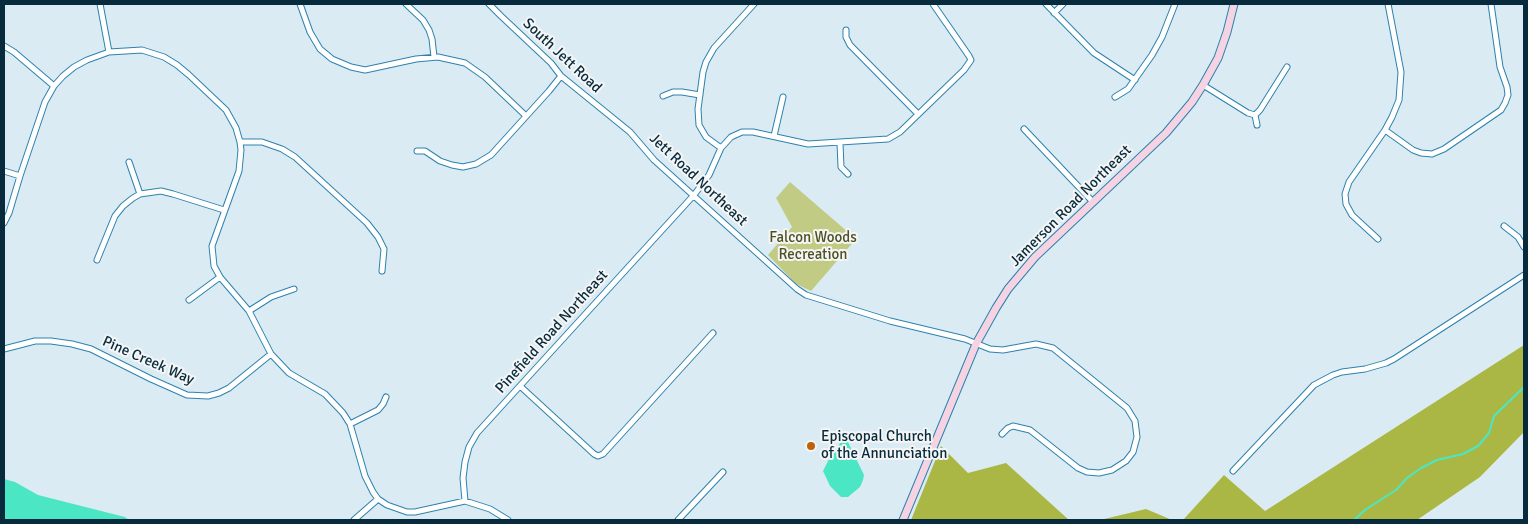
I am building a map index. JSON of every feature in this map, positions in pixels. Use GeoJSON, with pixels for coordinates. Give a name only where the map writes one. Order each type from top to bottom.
{"type":"FeatureCollection","features":[{"type":"Feature","properties":{"kind":"street"},"geometry":{"type":"LineString","coordinates":[[100,4],[109,52]]}},
{"type":"Feature","properties":{"kind":"street"},"geometry":{"type":"LineString","coordinates":[[300,4],[310,32],[320,49],[332,59],[351,67],[365,70],[416,58],[438,56],[465,63],[485,77],[526,116]]}},
{"type":"Feature","properties":{"kind":"street"},"geometry":{"type":"LineString","coordinates":[[406,4],[423,20],[429,30],[434,57]]}},
{"type":"Feature","properties":{"kind":"street","name":"South Jett Road"},"geometry":{"type":"LineString","coordinates":[[489,4],[552,62],[561,76],[597,105]]}},
{"type":"Feature","properties":{"kind":"street"},"geometry":{"type":"LineString","coordinates":[[754,4],[709,54],[703,72],[698,117],[699,125],[706,137],[721,148],[731,137],[742,132],[753,132],[808,144],[888,139],[900,132],[964,70],[971,60],[933,4]]}},
{"type":"Feature","properties":{"kind":"street"},"geometry":{"type":"LineString","coordinates":[[1046,4],[1094,53],[1135,80]]}},
{"type":"Feature","properties":{"kind":"street"},"geometry":{"type":"LineString","coordinates":[[1054,13],[1063,4]]}},
{"type":"Feature","properties":{"kind":"street"},"geometry":{"type":"LineString","coordinates":[[1115,97],[1128,89],[1135,80],[1162,38],[1175,4]]}},
{"type":"Feature","properties":{"kind":"street","name":"Jamerson Road Northeast"},"geometry":{"type":"LineString","coordinates":[[903,520],[976,344],[996,308],[1019,276],[1051,242],[1166,133],[1192,102],[1218,58],[1234,4]]}},
{"type":"Feature","properties":{"kind":"street"},"geometry":{"type":"LineString","coordinates":[[1378,239],[1352,215],[1346,204],[1345,194],[1349,182],[1385,130],[1396,108],[1401,82],[1400,64],[1388,4]]}},
{"type":"Feature","properties":{"kind":"street"},"geometry":{"type":"LineString","coordinates":[[1385,130],[1413,150],[1432,154],[1444,149],[1501,110],[1508,95],[1500,67],[1491,4]]}},
{"type":"Feature","properties":{"kind":"street"},"geometry":{"type":"LineString","coordinates":[[846,30],[846,37],[850,44],[918,114]]}},
{"type":"Feature","properties":{"kind":"street"},"geometry":{"type":"LineString","coordinates":[[4,46],[14,52],[54,86]]}},
{"type":"Feature","properties":{"kind":"street"},"geometry":{"type":"LineString","coordinates":[[4,223],[9,213],[45,102],[54,86],[74,68],[87,60],[109,52],[142,50],[164,57],[177,65],[226,110],[236,128],[240,142],[239,171],[212,246],[214,266],[220,277],[249,311],[271,354],[289,373],[329,397],[337,405],[350,424],[367,481],[378,499],[394,508],[407,512],[465,501],[490,508],[508,520]]}},
{"type":"Feature","properties":{"kind":"street"},"geometry":{"type":"LineString","coordinates":[[1255,115],[1287,67]]}},
{"type":"Feature","properties":{"kind":"street"},"geometry":{"type":"LineString","coordinates":[[417,151],[425,150],[440,161],[452,165],[463,167],[476,164],[491,155],[561,76]]}},
{"type":"Feature","properties":{"kind":"street"},"geometry":{"type":"LineString","coordinates":[[1203,86],[1248,113],[1255,115]]}},
{"type":"Feature","properties":{"kind":"street"},"geometry":{"type":"LineString","coordinates":[[663,96],[672,92],[700,95]]}},
{"type":"Feature","properties":{"kind":"street"},"geometry":{"type":"LineString","coordinates":[[774,136],[783,97]]}},
{"type":"Feature","properties":{"kind":"street","name":"Jett Road Northeast"},"geometry":{"type":"LineString","coordinates":[[597,105],[630,132],[654,160],[806,295],[890,320],[958,337],[997,350],[1036,344],[1053,348],[1127,408],[1135,421],[1137,437],[1132,452],[1126,461],[1112,470],[1099,473],[1087,472],[1078,468],[1030,430],[1013,426],[1002,434]]}},
{"type":"Feature","properties":{"kind":"street"},"geometry":{"type":"LineString","coordinates":[[1255,115],[1257,125]]}},
{"type":"Feature","properties":{"kind":"street"},"geometry":{"type":"LineString","coordinates":[[1024,129],[1092,202]]}},
{"type":"Feature","properties":{"kind":"street"},"geometry":{"type":"LineString","coordinates":[[240,142],[262,142],[282,149],[295,157],[367,223],[378,237],[384,248],[382,268]]}},
{"type":"Feature","properties":{"kind":"street"},"geometry":{"type":"LineString","coordinates":[[840,142],[841,167],[848,174]]}},
{"type":"Feature","properties":{"kind":"street","name":"Pinefield Road Northeast"},"geometry":{"type":"LineString","coordinates":[[465,501],[464,469],[469,447],[477,433],[694,196],[708,175],[721,148]]}},
{"type":"Feature","properties":{"kind":"street"},"geometry":{"type":"LineString","coordinates":[[130,162],[140,194]]}},
{"type":"Feature","properties":{"kind":"street"},"geometry":{"type":"LineString","coordinates":[[4,171],[20,176]]}},
{"type":"Feature","properties":{"kind":"street"},"geometry":{"type":"LineString","coordinates":[[97,260],[115,216],[123,206],[140,194],[161,191],[224,210]]}},
{"type":"Feature","properties":{"kind":"street"},"geometry":{"type":"LineString","coordinates":[[1504,226],[1518,237],[1524,247]]}},
{"type":"Feature","properties":{"kind":"street"},"geometry":{"type":"LineString","coordinates":[[1233,471],[1314,385],[1333,375],[1365,369],[1394,359],[1524,276]]}},
{"type":"Feature","properties":{"kind":"street"},"geometry":{"type":"LineString","coordinates":[[189,300],[220,277]]}},
{"type":"Feature","properties":{"kind":"street"},"geometry":{"type":"LineString","coordinates":[[249,311],[271,297],[294,289]]}},
{"type":"Feature","properties":{"kind":"street"},"geometry":{"type":"LineString","coordinates":[[520,386],[598,456],[603,454],[713,333]]}},
{"type":"Feature","properties":{"kind":"street","name":"Pine Creek Way"},"geometry":{"type":"LineString","coordinates":[[4,349],[35,342],[51,341],[72,344],[91,349],[186,395],[208,396],[219,394],[229,388],[271,354]]}},
{"type":"Feature","properties":{"kind":"street"},"geometry":{"type":"LineString","coordinates":[[350,424],[378,410],[386,398]]}},
{"type":"Feature","properties":{"kind":"street"},"geometry":{"type":"LineString","coordinates":[[678,520],[723,472]]}},
{"type":"Feature","properties":{"kind":"street"},"geometry":{"type":"LineString","coordinates":[[354,520],[378,499]]}},
{"type":"Feature","properties":{"kind":"green space","name":"Falcon Woods Recreation"},"geometry":{"type":"Polygon","coordinates":[[[790,182],[856,239],[811,291],[796,284],[768,255],[792,227],[776,198],[790,182]]]}},
{"type":"Feature","properties":{"kind":"shaded area"},"geometry":{"type":"Polygon","coordinates":[[[1524,345],[1524,432],[1480,477],[1417,520],[1183,520],[1224,475],[1265,511],[1524,345]]]}},
{"type":"Feature","properties":{"kind":"shaded area"},"geometry":{"type":"Polygon","coordinates":[[[845,439],[864,475],[860,487],[848,497],[841,497],[830,486],[823,471],[830,457],[845,439]]]}},
{"type":"Feature","properties":{"kind":"shaded area"},"geometry":{"type":"Polygon","coordinates":[[[941,446],[968,473],[1006,463],[1069,520],[911,520],[941,446]]]}},
{"type":"Feature","properties":{"kind":"shaded area"},"geometry":{"type":"Polygon","coordinates":[[[4,479],[15,482],[38,495],[125,517],[129,520],[4,520],[4,479]]]}},
{"type":"Feature","properties":{"kind":"shaded area"},"geometry":{"type":"Polygon","coordinates":[[[1146,509],[1172,520],[1100,520],[1146,509]]]}},
{"type":"Feature","properties":{"kind":"waterway"},"geometry":{"type":"LineString","coordinates":[[1354,520],[1365,510],[1396,490],[1407,478],[1421,468],[1437,460],[1463,454],[1478,446],[1489,433],[1494,416],[1524,387]]}},
{"type":"Feature","properties":{"kind":"place","name":"Episcopal Church of the Annunciation"},"geometry":{"type":"Point","coordinates":[811,446]}}]}
